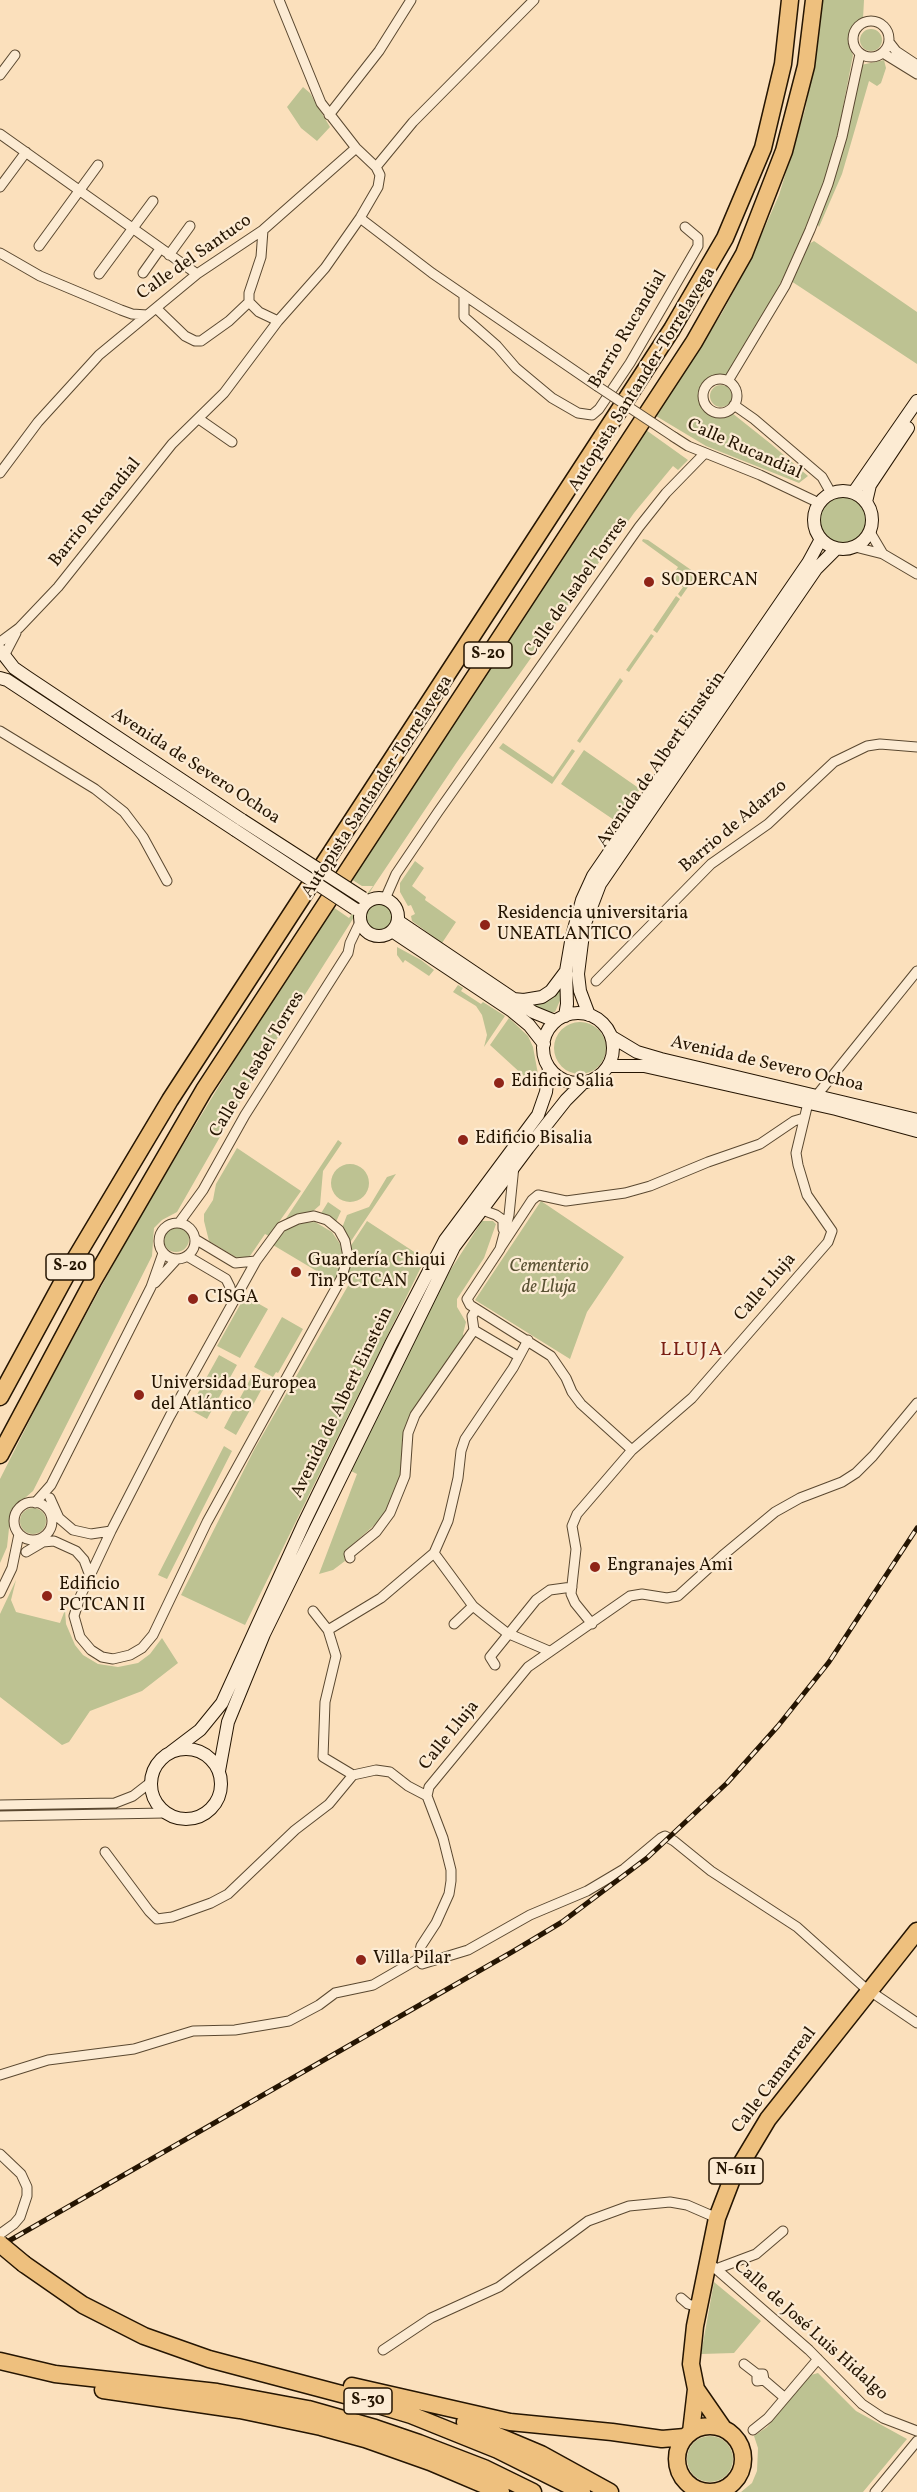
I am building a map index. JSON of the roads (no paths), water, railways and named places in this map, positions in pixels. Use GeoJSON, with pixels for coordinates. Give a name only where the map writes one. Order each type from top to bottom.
{"type":"FeatureCollection","features":[{"type":"Feature","properties":{"kind":"highway","name":"Autopista Santander-Torrelavega"},"geometry":{"type":"LineString","coordinates":[[0,1397],[75,1259],[145,1140],[672,329],[725,238],[763,148],[783,64],[790,0]]}},
{"type":"Feature","properties":{"kind":"highway","name":"Autopista Santander-Torrelavega"},"geometry":{"type":"LineString","coordinates":[[0,1456],[93,1281],[204,1090],[694,342],[744,254],[784,151],[806,66],[813,0]]}},
{"type":"Feature","properties":{"kind":"highway"},"geometry":{"type":"LineString","coordinates":[[0,1381],[145,1140]]}},
{"type":"Feature","properties":{"kind":"highway","name":"Calle Camarreal"},"geometry":{"type":"LineString","coordinates":[[696,2389],[691,2352],[698,2307],[711,2265],[717,2218],[732,2179],[758,2134],[917,1931]]}},
{"type":"Feature","properties":{"kind":"highway","name":"S-30"},"geometry":{"type":"LineString","coordinates":[[0,2244],[82,2305],[144,2336],[210,2359],[345,2394],[411,2415],[498,2450],[582,2492]]}},
{"type":"Feature","properties":{"kind":"highway"},"geometry":{"type":"LineString","coordinates":[[144,2336],[510,2422],[657,2439],[688,2434],[704,2426],[723,2428]]}},
{"type":"Feature","properties":{"kind":"highway"},"geometry":{"type":"LineString","coordinates":[[0,2364],[67,2384],[279,2417],[380,2444],[454,2471],[501,2492]]}},
{"type":"Feature","properties":{"kind":"highway","name":"S-30"},"geometry":{"type":"LineString","coordinates":[[0,2364],[56,2374],[217,2392],[308,2409],[419,2443],[484,2468],[533,2492]]}},
{"type":"Feature","properties":{"kind":"highway"},"geometry":{"type":"LineString","coordinates":[[359,2388],[426,2408],[495,2434],[541,2454],[610,2492]]}},
{"type":"Feature","properties":{"kind":"highway","name":"N-611"},"geometry":{"type":"LineString","coordinates":[[696,2389],[723,2428],[734,2437],[741,2448],[742,2462],[738,2476],[731,2484],[714,2492],[687,2487],[677,2461],[678,2451],[688,2434],[696,2389]]}},
{"type":"Feature","properties":{"kind":"highway"},"geometry":{"type":"LineString","coordinates":[[380,2444],[476,2492]]}},
{"type":"Feature","properties":{"kind":"main road"},"geometry":{"type":"LineString","coordinates":[[854,492],[917,401]]}},
{"type":"Feature","properties":{"kind":"main road"},"geometry":{"type":"LineString","coordinates":[[866,502],[870,485],[917,415]]}},
{"type":"Feature","properties":{"kind":"main road"},"geometry":{"type":"LineString","coordinates":[[842,491],[854,492],[866,502],[873,518],[870,532],[865,540],[855,547],[836,549],[821,540],[814,522],[819,503],[831,494],[842,491]]}},
{"type":"Feature","properties":{"kind":"main road","name":"Avenida de Albert Einstein"},"geometry":{"type":"LineString","coordinates":[[560,1018],[567,1004],[566,971],[575,921],[598,867],[821,540]]}},
{"type":"Feature","properties":{"kind":"main road","name":"Avenida de Albert Einstein"},"geometry":{"type":"LineString","coordinates":[[589,1015],[580,991],[578,974],[584,926],[600,884],[816,569],[836,549]]}},
{"type":"Feature","properties":{"kind":"main road"},"geometry":{"type":"LineString","coordinates":[[0,673],[5,664],[3,654]]}},
{"type":"Feature","properties":{"kind":"main road","name":"Avenida de Severo Ochoa"},"geometry":{"type":"LineString","coordinates":[[3,654],[27,678],[238,825],[358,914]]}},
{"type":"Feature","properties":{"kind":"main road","name":"Avenida de Severo Ochoa"},"geometry":{"type":"LineString","coordinates":[[0,678],[238,825],[365,899]]}},
{"type":"Feature","properties":{"kind":"main road"},"geometry":{"type":"LineString","coordinates":[[365,899],[385,899],[394,905],[395,926],[385,935],[372,935],[358,914],[365,899]]}},
{"type":"Feature","properties":{"kind":"main road"},"geometry":{"type":"LineString","coordinates":[[395,926],[533,1012],[560,1018],[577,1014],[589,1015],[602,1023],[612,1037],[613,1055],[609,1066],[597,1078],[583,1083],[566,1081],[549,1068],[544,1054],[544,1044],[560,1018]]}},
{"type":"Feature","properties":{"kind":"main road"},"geometry":{"type":"LineString","coordinates":[[395,926],[512,1011],[529,1025],[544,1044]]}},
{"type":"Feature","properties":{"kind":"main road","name":"Avenida de Albert Einstein"},"geometry":{"type":"LineString","coordinates":[[512,999],[542,997],[551,991],[566,971]]}},
{"type":"Feature","properties":{"kind":"main road","name":"Avenida de Severo Ochoa"},"geometry":{"type":"LineString","coordinates":[[612,1037],[637,1052],[813,1099],[917,1131]]}},
{"type":"Feature","properties":{"kind":"main road","name":"Avenida de Severo Ochoa"},"geometry":{"type":"LineString","coordinates":[[609,1066],[644,1066],[917,1120]]}},
{"type":"Feature","properties":{"kind":"main road","name":"Avenida de Albert Einstein"},"geometry":{"type":"LineString","coordinates":[[171,1752],[200,1730],[222,1703],[304,1523],[396,1334],[445,1239],[538,1115],[546,1092],[549,1068]]}},
{"type":"Feature","properties":{"kind":"main road","name":"Avenida de Albert Einstein"},"geometry":{"type":"LineString","coordinates":[[219,1771],[228,1722],[264,1634],[454,1247],[480,1209],[566,1100],[583,1083]]}},
{"type":"Feature","properties":{"kind":"main road"},"geometry":{"type":"LineString","coordinates":[[180,1749],[199,1751],[208,1756],[219,1771],[221,1789],[217,1803],[196,1818],[187,1819],[165,1813],[155,1800],[151,1782],[158,1764],[171,1752],[180,1749]]}},
{"type":"Feature","properties":{"kind":"street"},"geometry":{"type":"LineString","coordinates":[[279,0],[328,115],[356,148],[376,167],[413,122],[534,0]]}},
{"type":"Feature","properties":{"kind":"street"},"geometry":{"type":"LineString","coordinates":[[328,115],[379,51],[411,0]]}},
{"type":"Feature","properties":{"kind":"street"},"geometry":{"type":"LineString","coordinates":[[889,42],[883,53],[870,58],[860,54],[854,46],[853,37],[857,28],[865,22],[875,22],[883,26],[888,33],[889,42],[896,51],[917,64]]}},
{"type":"Feature","properties":{"kind":"street"},"geometry":{"type":"LineString","coordinates":[[883,53],[917,74]]}},
{"type":"Feature","properties":{"kind":"street"},"geometry":{"type":"LineString","coordinates":[[728,381],[785,286],[810,230],[828,184],[842,137],[860,54]]}},
{"type":"Feature","properties":{"kind":"street"},"geometry":{"type":"LineString","coordinates":[[0,75],[15,55]]}},
{"type":"Feature","properties":{"kind":"street"},"geometry":{"type":"LineString","coordinates":[[0,134],[197,274]]}},
{"type":"Feature","properties":{"kind":"street","name":"Calle del Santuco"},"geometry":{"type":"LineString","coordinates":[[0,254],[40,276],[121,310],[147,315],[197,274],[263,230],[356,148]]}},
{"type":"Feature","properties":{"kind":"street"},"geometry":{"type":"LineString","coordinates":[[0,187],[26,152]]}},
{"type":"Feature","properties":{"kind":"street"},"geometry":{"type":"LineString","coordinates":[[39,246],[98,165]]}},
{"type":"Feature","properties":{"kind":"street","name":"Barrio Rucandial"},"geometry":{"type":"LineString","coordinates":[[0,642],[19,628],[58,587],[172,444],[224,393],[278,321],[325,268],[360,218],[380,181],[376,167]]}},
{"type":"Feature","properties":{"kind":"street"},"geometry":{"type":"LineString","coordinates":[[99,274],[153,201]]}},
{"type":"Feature","properties":{"kind":"street","name":"Barrio Rucandial"},"geometry":{"type":"LineString","coordinates":[[360,218],[464,296],[597,386]]}},
{"type":"Feature","properties":{"kind":"street"},"geometry":{"type":"LineString","coordinates":[[169,255],[190,226]]}},
{"type":"Feature","properties":{"kind":"street","name":"Barrio Rucandial"},"geometry":{"type":"LineString","coordinates":[[464,296],[464,317],[497,346],[516,368],[552,398],[578,413],[592,415],[599,409],[636,355],[698,246],[698,238],[685,227]]}},
{"type":"Feature","properties":{"kind":"street"},"geometry":{"type":"LineString","coordinates":[[263,230],[261,257],[249,293],[249,302],[259,312],[278,321]]}},
{"type":"Feature","properties":{"kind":"street"},"geometry":{"type":"LineString","coordinates":[[142,273],[160,249]]}},
{"type":"Feature","properties":{"kind":"street"},"geometry":{"type":"LineString","coordinates":[[156,308],[185,336],[201,341],[229,321],[249,302]]}},
{"type":"Feature","properties":{"kind":"street"},"geometry":{"type":"LineString","coordinates":[[0,473],[38,422],[99,355],[147,315]]}},
{"type":"Feature","properties":{"kind":"street"},"geometry":{"type":"LineString","coordinates":[[719,379],[728,381],[736,389],[737,400],[734,405],[728,411],[719,412],[710,409],[704,398],[705,389],[711,382],[719,379]]}},
{"type":"Feature","properties":{"kind":"street","name":"Calle Rucandial"},"geometry":{"type":"LineString","coordinates":[[597,386],[675,437],[705,453],[760,475],[819,503]]}},
{"type":"Feature","properties":{"kind":"street"},"geometry":{"type":"LineString","coordinates":[[734,405],[754,419],[822,477],[831,494]]}},
{"type":"Feature","properties":{"kind":"street"},"geometry":{"type":"LineString","coordinates":[[199,419],[232,442]]}},
{"type":"Feature","properties":{"kind":"street","name":"Calle de Isabel Torres"},"geometry":{"type":"LineString","coordinates":[[385,899],[396,874],[438,812],[639,528],[666,493],[705,453]]}},
{"type":"Feature","properties":{"kind":"street"},"geometry":{"type":"LineString","coordinates":[[870,532],[883,554]]}},
{"type":"Feature","properties":{"kind":"street"},"geometry":{"type":"LineString","coordinates":[[855,547],[883,554],[917,574]]}},
{"type":"Feature","properties":{"kind":"street","name":"Barrio Rucandial"},"geometry":{"type":"LineString","coordinates":[[3,654],[19,628]]}},
{"type":"Feature","properties":{"kind":"street"},"geometry":{"type":"LineString","coordinates":[[0,730],[95,789],[124,812],[143,837],[166,881]]}},
{"type":"Feature","properties":{"kind":"street","name":"Barrio de Adarzo"},"geometry":{"type":"LineString","coordinates":[[596,981],[711,864],[768,824],[834,762],[867,746],[880,744],[917,747]]}},
{"type":"Feature","properties":{"kind":"street","name":"Calle de Isabel Torres"},"geometry":{"type":"LineString","coordinates":[[179,1223],[202,1190],[245,1115],[348,953],[358,914]]}},
{"type":"Feature","properties":{"kind":"street"},"geometry":{"type":"LineString","coordinates":[[813,1099],[917,971]]}},
{"type":"Feature","properties":{"kind":"street","name":"Calle Lluja"},"geometry":{"type":"LineString","coordinates":[[592,1624],[575,1603],[571,1594],[576,1549],[572,1526],[582,1506],[632,1450],[692,1398],[828,1242],[832,1231],[807,1195],[796,1153],[804,1118],[813,1099]]}},
{"type":"Feature","properties":{"kind":"street"},"geometry":{"type":"LineString","coordinates":[[632,1450],[581,1404],[551,1356],[476,1310],[467,1299],[532,1200],[538,1195],[566,1201],[625,1193],[650,1186],[760,1144],[794,1121],[804,1118]]}},
{"type":"Feature","properties":{"kind":"street"},"geometry":{"type":"LineString","coordinates":[[500,1249],[509,1215],[514,1166]]}},
{"type":"Feature","properties":{"kind":"street"},"geometry":{"type":"LineString","coordinates":[[480,1209],[496,1215],[502,1221],[503,1235]]}},
{"type":"Feature","properties":{"kind":"street"},"geometry":{"type":"LineString","coordinates":[[314,1216],[327,1220],[339,1230],[348,1249],[346,1268],[341,1279],[207,1522],[153,1635],[142,1648],[130,1655],[114,1659],[102,1657],[80,1637],[74,1616],[111,1531],[170,1416],[256,1261],[281,1227],[297,1219],[314,1216]]}},
{"type":"Feature","properties":{"kind":"street"},"geometry":{"type":"LineString","coordinates":[[0,1593],[12,1568],[19,1534],[15,1526],[16,1514],[24,1505],[35,1503],[51,1485],[151,1287],[163,1253],[158,1240],[160,1233],[165,1227],[179,1223],[191,1230],[195,1239],[193,1250],[187,1257],[176,1260],[151,1287]]}},
{"type":"Feature","properties":{"kind":"street"},"geometry":{"type":"LineString","coordinates":[[195,1239],[235,1263],[256,1261]]}},
{"type":"Feature","properties":{"kind":"street"},"geometry":{"type":"LineString","coordinates":[[163,1253],[176,1260]]}},
{"type":"Feature","properties":{"kind":"street"},"geometry":{"type":"LineString","coordinates":[[187,1257],[226,1279],[233,1302]]}},
{"type":"Feature","properties":{"kind":"street"},"geometry":{"type":"LineString","coordinates":[[350,1558],[349,1554],[376,1532],[390,1513],[405,1476],[408,1433],[415,1415],[474,1330],[472,1316],[476,1310]]}},
{"type":"Feature","properties":{"kind":"street"},"geometry":{"type":"LineString","coordinates":[[474,1330],[518,1356]]}},
{"type":"Feature","properties":{"kind":"street"},"geometry":{"type":"LineString","coordinates":[[328,1630],[381,1598],[434,1553],[448,1521],[465,1439],[513,1368],[528,1340]]}},
{"type":"Feature","properties":{"kind":"street","name":"Calle Lluja"},"geometry":{"type":"LineString","coordinates":[[418,1959],[421,1946],[436,1923],[449,1894],[451,1881],[451,1870],[443,1838],[427,1796],[429,1787],[528,1667],[634,1594],[667,1598],[678,1596],[775,1512],[800,1498],[842,1482],[856,1473],[917,1404]]}},
{"type":"Feature","properties":{"kind":"street"},"geometry":{"type":"LineString","coordinates":[[12,1568],[26,1552],[32,1540],[48,1533],[52,1522],[49,1512],[51,1485]]}},
{"type":"Feature","properties":{"kind":"street"},"geometry":{"type":"LineString","coordinates":[[50,1498],[59,1518],[73,1530],[92,1534],[111,1531]]}},
{"type":"Feature","properties":{"kind":"street"},"geometry":{"type":"LineString","coordinates":[[35,1503],[49,1512]]}},
{"type":"Feature","properties":{"kind":"street"},"geometry":{"type":"LineString","coordinates":[[19,1534],[32,1540]]}},
{"type":"Feature","properties":{"kind":"street"},"geometry":{"type":"LineString","coordinates":[[26,1552],[43,1542],[54,1541],[75,1551],[84,1560],[90,1576]]}},
{"type":"Feature","properties":{"kind":"street"},"geometry":{"type":"LineString","coordinates":[[434,1553],[473,1605],[510,1634],[549,1651]]}},
{"type":"Feature","properties":{"kind":"street"},"geometry":{"type":"LineString","coordinates":[[495,1665],[490,1657],[541,1595],[550,1590],[572,1587]]}},
{"type":"Feature","properties":{"kind":"street"},"geometry":{"type":"LineString","coordinates":[[454,1624],[473,1605]]}},
{"type":"Feature","properties":{"kind":"street"},"geometry":{"type":"LineString","coordinates":[[313,1611],[328,1630],[336,1662],[325,1702],[322,1754],[327,1761],[353,1775]]}},
{"type":"Feature","properties":{"kind":"street"},"geometry":{"type":"LineString","coordinates":[[105,1852],[157,1919],[172,1917],[211,1903],[228,1894],[295,1830],[329,1804],[353,1775],[376,1770],[390,1772],[408,1786],[427,1796]]}},
{"type":"Feature","properties":{"kind":"street"},"geometry":{"type":"LineString","coordinates":[[0,1805],[115,1803],[133,1796],[151,1782]]}},
{"type":"Feature","properties":{"kind":"street"},"geometry":{"type":"LineString","coordinates":[[0,1816],[165,1813]]}},
{"type":"Feature","properties":{"kind":"street"},"geometry":{"type":"LineString","coordinates":[[0,2075],[48,2060],[134,2049],[193,2031],[235,2030],[288,2021],[305,2013],[335,1993],[373,1985],[418,1959],[422,1964],[468,1950],[530,1915],[587,1891],[624,1869],[661,1838],[670,1838],[711,1871],[797,1927],[869,1991],[917,2023]]}},
{"type":"Feature","properties":{"kind":"street"},"geometry":{"type":"LineString","coordinates":[[0,2154],[21,2174],[27,2187],[27,2196],[20,2217],[0,2234]]}},
{"type":"Feature","properties":{"kind":"street"},"geometry":{"type":"LineString","coordinates":[[383,2350],[431,2318],[499,2287],[588,2221],[643,2202],[670,2202],[687,2205],[717,2218]]}},
{"type":"Feature","properties":{"kind":"street","name":"Calle de José Luis Hidalgo"},"geometry":{"type":"LineString","coordinates":[[711,2265],[756,2254],[783,2231]]}},
{"type":"Feature","properties":{"kind":"street","name":"Calle de José Luis Hidalgo"},"geometry":{"type":"LineString","coordinates":[[711,2265],[818,2359],[862,2404],[883,2418],[917,2431]]}},
{"type":"Feature","properties":{"kind":"street"},"geometry":{"type":"LineString","coordinates":[[681,2298],[688,2304],[698,2307]]}},
{"type":"Feature","properties":{"kind":"street"},"geometry":{"type":"LineString","coordinates":[[753,2430],[768,2418],[818,2359]]}},
{"type":"Feature","properties":{"kind":"street"},"geometry":{"type":"LineString","coordinates":[[744,2364],[785,2398]]}},
{"type":"Feature","properties":{"kind":"street"},"geometry":{"type":"LineString","coordinates":[[875,2492],[917,2441]]}},
{"type":"Feature","properties":{"kind":"railway"},"geometry":{"type":"LineString","coordinates":[[0,2246],[512,1952],[562,1922],[647,1858],[727,1783],[778,1726],[829,1662],[917,1528]]}},
{"type":"Feature","properties":{"kind":"place","name":"SODERCAN"},"geometry":{"type":"Point","coordinates":[649,582]}},
{"type":"Feature","properties":{"kind":"place","name":"Residencia universitaria UNEATLANTICO"},"geometry":{"type":"Point","coordinates":[485,925]}},
{"type":"Feature","properties":{"kind":"place","name":"Edificio Salia"},"geometry":{"type":"Point","coordinates":[499,1083]}},
{"type":"Feature","properties":{"kind":"place","name":"Edificio Bisalia"},"geometry":{"type":"Point","coordinates":[463,1140]}},
{"type":"Feature","properties":{"kind":"place","name":"Guardería Chiqui Tin PCTCAN"},"geometry":{"type":"Point","coordinates":[296,1272]}},
{"type":"Feature","properties":{"kind":"place","name":"CISGA"},"geometry":{"type":"Point","coordinates":[193,1299]}},
{"type":"Feature","properties":{"kind":"place","name":"Universidad Europea del Atlántico"},"geometry":{"type":"Point","coordinates":[139,1395]}},
{"type":"Feature","properties":{"kind":"place","name":"Engranajes Ami"},"geometry":{"type":"Point","coordinates":[595,1567]}},
{"type":"Feature","properties":{"kind":"place","name":"Edificio PCTCAN II"},"geometry":{"type":"Point","coordinates":[47,1596]}},
{"type":"Feature","properties":{"kind":"place","name":"Villa Pilar"},"geometry":{"type":"Point","coordinates":[361,1960]}},
{"type":"Feature","properties":{"kind":"district","name":"LLUJA"},"geometry":{"type":"Point","coordinates":[692,1351]}},
{"type":"Feature","properties":{"kind":"park label","name":"Cementerio de Lluja"},"geometry":{"type":"Point","coordinates":[549,1278]}}]}
